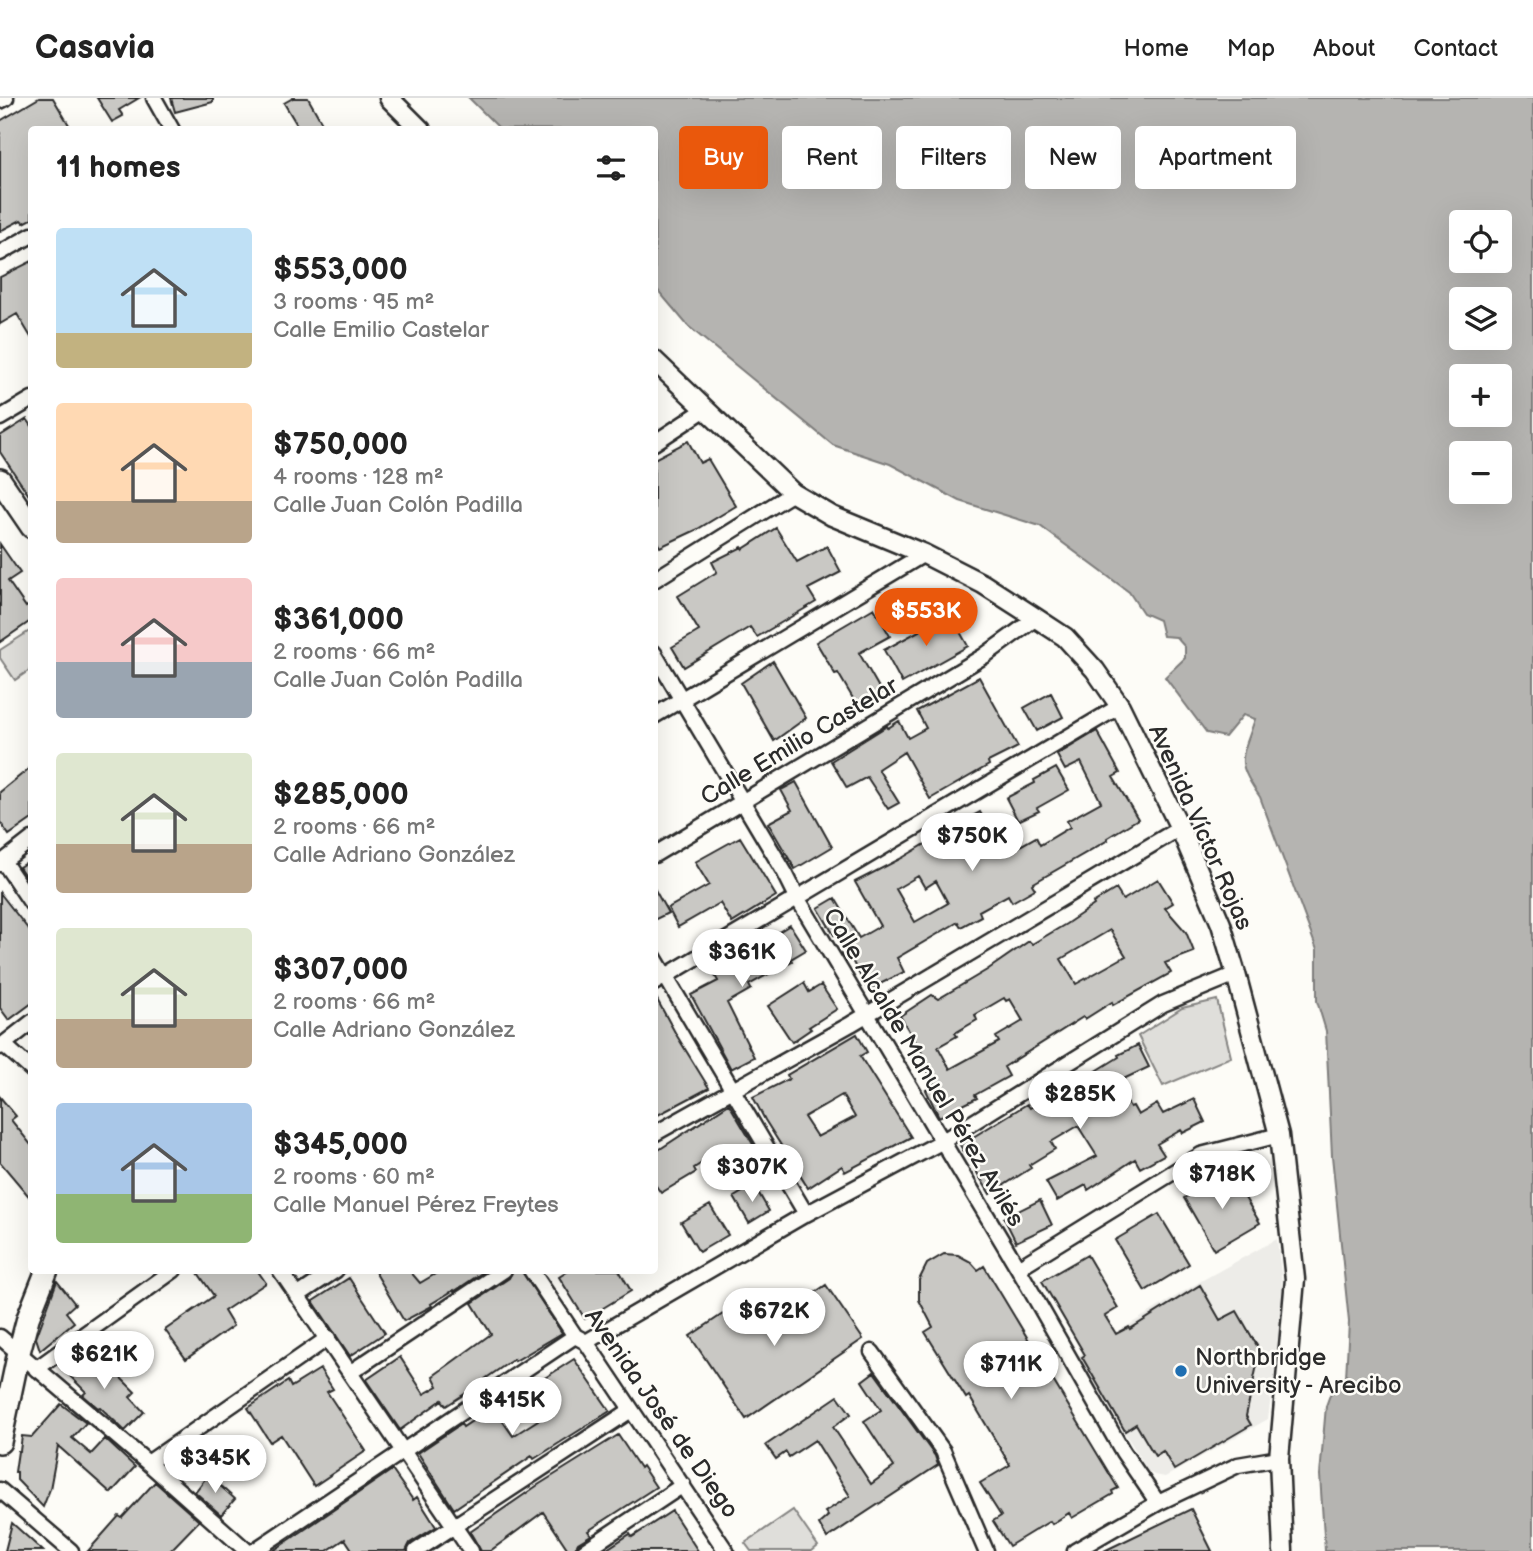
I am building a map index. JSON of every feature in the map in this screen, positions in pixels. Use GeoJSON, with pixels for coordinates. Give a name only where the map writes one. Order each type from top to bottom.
{"type":"FeatureCollection","features":[{"type":"Feature","properties":{"kind":"main road"},"geometry":{"type":"LineString","coordinates":[[0,480],[28,521]]}},
{"type":"Feature","properties":{"kind":"main road"},"geometry":{"type":"LineString","coordinates":[[0,1442],[28,1318],[45,1274]]}},
{"type":"Feature","properties":{"kind":"street"},"geometry":{"type":"LineString","coordinates":[[0,102],[6,98]]}},
{"type":"Feature","properties":{"kind":"street"},"geometry":{"type":"LineString","coordinates":[[154,98],[170,126]]}},
{"type":"Feature","properties":{"kind":"street"},"geometry":{"type":"LineString","coordinates":[[389,98],[417,126]]}},
{"type":"Feature","properties":{"kind":"street"},"geometry":{"type":"LineString","coordinates":[[0,253],[28,237]]}},
{"type":"Feature","properties":{"kind":"street","name":"Avenida Víctor Rojas"},"geometry":{"type":"LineString","coordinates":[[658,364],[793,493],[832,516],[924,554],[984,584],[1065,637],[1095,670],[1120,706],[1180,828],[1221,924],[1279,1135],[1295,1279],[1279,1458],[1283,1551]]}},
{"type":"Feature","properties":{"kind":"street"},"geometry":{"type":"LineString","coordinates":[[0,418],[28,401]]}},
{"type":"Feature","properties":{"kind":"street"},"geometry":{"type":"LineString","coordinates":[[658,440],[704,410]]}},
{"type":"Feature","properties":{"kind":"street"},"geometry":{"type":"LineString","coordinates":[[658,577],[793,493]]}},
{"type":"Feature","properties":{"kind":"street"},"geometry":{"type":"LineString","coordinates":[[658,714],[924,554]]}},
{"type":"Feature","properties":{"kind":"street","name":"Calle Emilio Castelar"},"geometry":{"type":"LineString","coordinates":[[658,853],[984,656],[1036,618]]}},
{"type":"Feature","properties":{"kind":"street","name":"Calle Alcalde Manuel Pérez Avilés"},"geometry":{"type":"LineString","coordinates":[[658,660],[1018,1268],[1123,1452],[1158,1503]]}},
{"type":"Feature","properties":{"kind":"street"},"geometry":{"type":"LineString","coordinates":[[806,1214],[732,1089],[660,979],[1120,706]]}},
{"type":"Feature","properties":{"kind":"street"},"geometry":{"type":"LineString","coordinates":[[658,1132],[868,1015],[1180,828]]}},
{"type":"Feature","properties":{"kind":"street"},"geometry":{"type":"LineString","coordinates":[[28,842],[2,862],[28,898]]}},
{"type":"Feature","properties":{"kind":"street"},"geometry":{"type":"LineString","coordinates":[[254,1551],[580,1339],[943,1141],[1163,1004],[1236,974]]}},
{"type":"Feature","properties":{"kind":"street"},"geometry":{"type":"LineString","coordinates":[[28,1025],[2,1045],[28,1067]]}},
{"type":"Feature","properties":{"kind":"street"},"geometry":{"type":"LineString","coordinates":[[1018,1268],[1202,1155],[1279,1135]]}},
{"type":"Feature","properties":{"kind":"street"},"geometry":{"type":"LineString","coordinates":[[37,1368],[168,1274]]}},
{"type":"Feature","properties":{"kind":"street"},"geometry":{"type":"LineString","coordinates":[[283,1274],[471,1551]]}},
{"type":"Feature","properties":{"kind":"street"},"geometry":{"type":"LineString","coordinates":[[297,1296],[330,1274]]}},
{"type":"Feature","properties":{"kind":"street"},"geometry":{"type":"LineString","coordinates":[[351,1372],[498,1274]]}},
{"type":"Feature","properties":{"kind":"street","name":"Avenida José de Diego"},"geometry":{"type":"LineString","coordinates":[[534,1274],[631,1410],[726,1551]]}},
{"type":"Feature","properties":{"kind":"street"},"geometry":{"type":"LineString","coordinates":[[0,1338],[247,1551]]}},
{"type":"Feature","properties":{"kind":"street"},"geometry":{"type":"LineString","coordinates":[[148,1463],[328,1338]]}},
{"type":"Feature","properties":{"kind":"street"},"geometry":{"type":"LineString","coordinates":[[872,1352],[943,1451],[986,1551]]}},
{"type":"Feature","properties":{"kind":"street"},"geometry":{"type":"LineString","coordinates":[[416,1551],[631,1410]]}},
{"type":"Feature","properties":{"kind":"street"},"geometry":{"type":"LineString","coordinates":[[1076,1551],[1158,1503],[1238,1465],[1279,1458]]}},
{"type":"Feature","properties":{"kind":"street"},"geometry":{"type":"LineString","coordinates":[[584,1551],[683,1485]]}},
{"type":"Feature","properties":{"kind":"street"},"geometry":{"type":"LineString","coordinates":[[0,1490],[71,1551]]}},
{"type":"Feature","properties":{"kind":"shaded area"},"geometry":{"type":"Polygon","coordinates":[[[469,98],[1533,98],[1533,1551],[1325,1551],[1320,1475],[1326,1406],[1334,1384],[1346,1377],[1349,1322],[1332,1156],[1326,1031],[1317,1001],[1317,950],[1260,797],[1244,767],[1244,752],[1255,719],[1243,715],[1225,737],[1207,733],[1165,677],[1185,658],[1185,647],[1176,637],[1163,636],[1159,620],[1143,613],[1129,592],[1040,526],[960,501],[890,464],[833,445],[688,326],[658,291],[658,126],[497,126],[469,98]]]}},
{"type":"Feature","properties":{"kind":"shaded area"},"geometry":{"type":"Polygon","coordinates":[[[28,632],[28,671],[15,680],[0,658],[0,650],[28,632]]]}},
{"type":"Feature","properties":{"kind":"shaded area"},"geometry":{"type":"Polygon","coordinates":[[[1217,1000],[1231,1057],[1163,1086],[1138,1036],[1182,1008],[1217,1000]]]}},
{"type":"Feature","properties":{"kind":"shaded area","name":"Northbridge University - Arecibo"},"geometry":{"type":"Polygon","coordinates":[[[1277,1239],[1285,1307],[1280,1332],[1284,1333],[1268,1419],[1165,1477],[1154,1475],[1148,1471],[1078,1356],[1201,1281],[1277,1239]]]}},
{"type":"Feature","properties":{"kind":"shaded area"},"geometry":{"type":"Polygon","coordinates":[[[793,1510],[818,1546],[812,1551],[751,1551],[745,1543],[793,1510]]]}},
{"type":"Feature","properties":{"kind":"building"},"geometry":{"type":"Polygon","coordinates":[[[39,98],[53,98],[70,126],[28,126],[28,221],[24,223],[21,220],[0,231],[0,121],[39,98]]]}},
{"type":"Feature","properties":{"kind":"building"},"geometry":{"type":"Polygon","coordinates":[[[97,98],[139,98],[119,110],[123,116],[112,122],[97,98]]]}},
{"type":"Feature","properties":{"kind":"building"},"geometry":{"type":"Polygon","coordinates":[[[171,98],[213,98],[213,102],[175,112],[171,98]]]}},
{"type":"Feature","properties":{"kind":"building"},"geometry":{"type":"Polygon","coordinates":[[[293,98],[308,98],[324,126],[298,126],[284,103],[293,98]]]}},
{"type":"Feature","properties":{"kind":"building"},"geometry":{"type":"Polygon","coordinates":[[[28,263],[28,332],[17,314],[0,324],[0,277],[28,263]]]}},
{"type":"Feature","properties":{"kind":"building"},"geometry":{"type":"Polygon","coordinates":[[[28,420],[28,494],[0,452],[0,436],[28,420]]]}},
{"type":"Feature","properties":{"kind":"building"},"geometry":{"type":"Polygon","coordinates":[[[688,441],[700,463],[708,459],[736,506],[696,530],[660,547],[658,457],[688,441]]]}},
{"type":"Feature","properties":{"kind":"building"},"geometry":{"type":"Polygon","coordinates":[[[776,528],[797,562],[827,546],[841,572],[808,589],[816,602],[757,637],[750,627],[684,667],[672,647],[699,631],[678,596],[717,572],[712,562],[742,547],[743,549],[776,528]]]}},
{"type":"Feature","properties":{"kind":"building"},"geometry":{"type":"Polygon","coordinates":[[[0,544],[20,573],[8,581],[26,607],[28,606],[28,623],[0,642],[0,544]]]}},
{"type":"Feature","properties":{"kind":"building"},"geometry":{"type":"Polygon","coordinates":[[[874,608],[890,636],[859,653],[882,693],[858,707],[816,642],[874,608]]]}},
{"type":"Feature","properties":{"kind":"building"},"geometry":{"type":"Polygon","coordinates":[[[950,614],[968,646],[902,683],[884,650],[950,614]]]}},
{"type":"Feature","properties":{"kind":"building"},"geometry":{"type":"Polygon","coordinates":[[[773,661],[806,718],[774,741],[741,683],[773,661]]]}},
{"type":"Feature","properties":{"kind":"building"},"geometry":{"type":"Polygon","coordinates":[[[979,677],[1018,747],[988,762],[989,765],[930,799],[904,752],[878,769],[899,803],[888,809],[867,777],[847,788],[831,761],[899,721],[908,738],[926,728],[917,711],[979,677]]]}},
{"type":"Feature","properties":{"kind":"building"},"geometry":{"type":"Polygon","coordinates":[[[1051,693],[1063,717],[1037,731],[1024,708],[1051,693]]]}},
{"type":"Feature","properties":{"kind":"building"},"geometry":{"type":"Polygon","coordinates":[[[1097,731],[1120,773],[1113,777],[1138,819],[1107,838],[1108,840],[1032,884],[1035,889],[1012,902],[1008,895],[979,911],[981,916],[961,927],[958,922],[897,958],[904,972],[868,990],[837,933],[834,935],[818,908],[835,898],[859,938],[880,926],[855,882],[980,812],[1004,855],[1036,837],[1040,845],[1070,827],[1067,821],[1101,802],[1081,762],[1065,770],[1057,755],[1097,731]],[[918,876],[896,889],[915,922],[948,903],[936,881],[925,888],[918,876]]]}},
{"type":"Feature","properties":{"kind":"building"},"geometry":{"type":"Polygon","coordinates":[[[1056,768],[1069,790],[1037,808],[1039,811],[1018,821],[1006,798],[1056,768]]]}},
{"type":"Feature","properties":{"kind":"building"},"geometry":{"type":"Polygon","coordinates":[[[28,769],[28,822],[9,835],[0,822],[0,792],[28,769]]]}},
{"type":"Feature","properties":{"kind":"building"},"geometry":{"type":"Polygon","coordinates":[[[796,782],[832,847],[795,869],[768,823],[792,810],[781,790],[796,782]]]}},
{"type":"Feature","properties":{"kind":"building"},"geometry":{"type":"Polygon","coordinates":[[[740,837],[776,896],[732,923],[720,903],[678,927],[668,908],[709,885],[695,862],[740,837]]]}},
{"type":"Feature","properties":{"kind":"building"},"geometry":{"type":"Polygon","coordinates":[[[28,861],[28,880],[19,867],[28,861]]]}},
{"type":"Feature","properties":{"kind":"building"},"geometry":{"type":"Polygon","coordinates":[[[1158,879],[1173,903],[1165,908],[1186,932],[1194,952],[1165,963],[1171,973],[1113,1005],[1112,1002],[1085,1019],[1083,1017],[1004,1067],[1009,1076],[975,1095],[977,1098],[939,1117],[926,1090],[935,1086],[924,1065],[928,1063],[900,1016],[932,995],[938,999],[1029,941],[1032,944],[1116,889],[1123,900],[1158,879]],[[1110,930],[1061,959],[1076,984],[1126,956],[1110,930]],[[1004,998],[975,1015],[977,1020],[938,1047],[950,1069],[999,1042],[996,1037],[1023,1021],[1010,999],[1006,1001],[1004,998]]]}},
{"type":"Feature","properties":{"kind":"building"},"geometry":{"type":"Polygon","coordinates":[[[0,893],[28,929],[28,1006],[9,1020],[0,1008],[0,893]]]}},
{"type":"Feature","properties":{"kind":"building"},"geometry":{"type":"Polygon","coordinates":[[[658,895],[668,913],[658,918],[658,895]]]}},
{"type":"Feature","properties":{"kind":"building"},"geometry":{"type":"Polygon","coordinates":[[[790,925],[806,950],[749,985],[751,989],[727,1003],[754,1057],[731,1069],[691,995],[718,981],[710,967],[755,940],[757,945],[790,925]]]}},
{"type":"Feature","properties":{"kind":"building"},"geometry":{"type":"Polygon","coordinates":[[[804,983],[809,992],[821,985],[837,1009],[792,1042],[768,1006],[804,983]]]}},
{"type":"Feature","properties":{"kind":"building"},"geometry":{"type":"Polygon","coordinates":[[[658,1001],[677,1036],[709,1088],[658,1115],[658,1001]]]}},
{"type":"Feature","properties":{"kind":"building"},"geometry":{"type":"Polygon","coordinates":[[[857,1034],[867,1052],[860,1056],[911,1137],[845,1172],[842,1166],[808,1188],[753,1097],[789,1079],[787,1075],[857,1034]],[[842,1095],[804,1117],[817,1137],[855,1117],[842,1095]]]}},
{"type":"Feature","properties":{"kind":"building"},"geometry":{"type":"Polygon","coordinates":[[[1138,1045],[1149,1067],[1115,1083],[1130,1107],[1133,1106],[1138,1115],[1157,1104],[1163,1114],[1194,1099],[1205,1122],[1183,1133],[1181,1130],[1157,1144],[1164,1155],[1140,1168],[1135,1159],[1088,1190],[1086,1185],[1057,1201],[1046,1182],[1097,1156],[1078,1126],[1051,1142],[1055,1149],[1029,1165],[1031,1168],[990,1194],[960,1145],[1027,1104],[1030,1108],[1049,1096],[1051,1099],[1138,1045]]]}},
{"type":"Feature","properties":{"kind":"building"},"geometry":{"type":"Polygon","coordinates":[[[0,1097],[16,1116],[11,1120],[28,1141],[28,1195],[0,1162],[0,1097]]]}},
{"type":"Feature","properties":{"kind":"building"},"geometry":{"type":"Polygon","coordinates":[[[729,1104],[754,1146],[748,1150],[764,1180],[746,1190],[730,1161],[727,1162],[721,1151],[694,1168],[696,1172],[661,1193],[658,1189],[658,1150],[729,1104]]]}},
{"type":"Feature","properties":{"kind":"building"},"geometry":{"type":"Polygon","coordinates":[[[1229,1171],[1260,1223],[1214,1250],[1184,1198],[1229,1171]]]}},
{"type":"Feature","properties":{"kind":"building"},"geometry":{"type":"Polygon","coordinates":[[[754,1185],[769,1211],[749,1223],[734,1197],[754,1185]]]}},
{"type":"Feature","properties":{"kind":"building"},"geometry":{"type":"Polygon","coordinates":[[[1040,1200],[1052,1225],[1016,1242],[1004,1218],[1040,1200]]]}},
{"type":"Feature","properties":{"kind":"building"},"geometry":{"type":"Polygon","coordinates":[[[710,1205],[728,1235],[699,1252],[681,1222],[710,1205]]]}},
{"type":"Feature","properties":{"kind":"building"},"geometry":{"type":"Polygon","coordinates":[[[1159,1214],[1189,1264],[1145,1291],[1115,1240],[1159,1214]]]}},
{"type":"Feature","properties":{"kind":"building"},"geometry":{"type":"Polygon","coordinates":[[[944,1254],[958,1255],[971,1262],[978,1270],[984,1266],[1118,1488],[1112,1491],[1113,1494],[1072,1518],[1069,1513],[1052,1524],[1050,1521],[1009,1546],[993,1521],[1001,1516],[980,1483],[1010,1465],[969,1396],[966,1398],[925,1332],[933,1327],[919,1300],[919,1280],[927,1264],[944,1254]]]}},
{"type":"Feature","properties":{"kind":"building","name":"Northbridge University - Arecibo"},"geometry":{"type":"Polygon","coordinates":[[[1087,1255],[1118,1308],[1105,1316],[1116,1334],[1129,1327],[1130,1329],[1200,1285],[1220,1320],[1237,1311],[1260,1351],[1246,1416],[1251,1425],[1174,1470],[1163,1451],[1155,1456],[1136,1424],[1125,1431],[1042,1281],[1087,1255]]]}},
{"type":"Feature","properties":{"kind":"building"},"geometry":{"type":"Polygon","coordinates":[[[199,1274],[260,1274],[266,1283],[224,1311],[233,1326],[186,1359],[165,1330],[214,1296],[199,1274]]]}},
{"type":"Feature","properties":{"kind":"building"},"geometry":{"type":"Polygon","coordinates":[[[376,1274],[412,1274],[420,1283],[435,1274],[480,1274],[431,1304],[432,1306],[404,1321],[376,1274]]]}},
{"type":"Feature","properties":{"kind":"building"},"geometry":{"type":"Polygon","coordinates":[[[511,1274],[524,1274],[562,1333],[515,1361],[514,1359],[485,1379],[487,1382],[472,1392],[471,1390],[446,1406],[442,1400],[400,1430],[366,1380],[400,1357],[424,1394],[438,1386],[433,1376],[491,1334],[472,1303],[511,1274]]]}},
{"type":"Feature","properties":{"kind":"building"},"geometry":{"type":"Polygon","coordinates":[[[564,1274],[621,1274],[631,1291],[585,1319],[559,1277],[564,1274]]]}},
{"type":"Feature","properties":{"kind":"building"},"geometry":{"type":"Polygon","coordinates":[[[349,1278],[385,1333],[350,1356],[313,1301],[349,1278]]]}},
{"type":"Feature","properties":{"kind":"building"},"geometry":{"type":"Polygon","coordinates":[[[57,1281],[75,1304],[66,1312],[74,1322],[40,1350],[36,1338],[57,1281]]]}},
{"type":"Feature","properties":{"kind":"building"},"geometry":{"type":"Polygon","coordinates":[[[826,1285],[863,1339],[746,1419],[690,1336],[747,1298],[766,1326],[826,1285]]]}},
{"type":"Feature","properties":{"kind":"building"},"geometry":{"type":"Polygon","coordinates":[[[77,1352],[106,1381],[115,1372],[135,1392],[130,1397],[144,1412],[125,1431],[83,1395],[86,1392],[60,1366],[77,1352]]]}},
{"type":"Feature","properties":{"kind":"building"},"geometry":{"type":"Polygon","coordinates":[[[574,1359],[610,1411],[534,1459],[532,1456],[454,1509],[418,1453],[461,1424],[463,1427],[493,1407],[513,1436],[552,1411],[534,1385],[574,1359]]]}},
{"type":"Feature","properties":{"kind":"building"},"geometry":{"type":"Polygon","coordinates":[[[320,1369],[333,1389],[327,1392],[366,1451],[314,1486],[281,1435],[270,1442],[248,1408],[288,1381],[291,1387],[320,1369]]]}},
{"type":"Feature","properties":{"kind":"building"},"geometry":{"type":"Polygon","coordinates":[[[874,1372],[935,1456],[938,1465],[827,1538],[819,1524],[828,1516],[825,1512],[850,1496],[815,1440],[789,1457],[786,1452],[776,1459],[766,1445],[838,1396],[851,1414],[833,1427],[871,1484],[894,1467],[864,1421],[881,1410],[862,1381],[874,1372]]]}},
{"type":"Feature","properties":{"kind":"building"},"geometry":{"type":"Polygon","coordinates":[[[61,1404],[86,1423],[72,1438],[91,1454],[105,1439],[135,1467],[111,1493],[58,1446],[50,1489],[43,1507],[17,1480],[15,1472],[18,1451],[22,1436],[32,1437],[61,1404]]]}},
{"type":"Feature","properties":{"kind":"building"},"geometry":{"type":"Polygon","coordinates":[[[618,1435],[656,1487],[588,1531],[591,1535],[578,1543],[574,1551],[569,1551],[543,1512],[490,1551],[481,1551],[470,1532],[618,1435]]]}},
{"type":"Feature","properties":{"kind":"building"},"geometry":{"type":"Polygon","coordinates":[[[392,1470],[413,1500],[417,1497],[436,1527],[410,1543],[406,1551],[353,1551],[345,1539],[327,1551],[273,1551],[392,1470]]]}},
{"type":"Feature","properties":{"kind":"building"},"geometry":{"type":"Polygon","coordinates":[[[208,1475],[235,1499],[221,1515],[195,1492],[208,1475]]]}},
{"type":"Feature","properties":{"kind":"building"},"geometry":{"type":"Polygon","coordinates":[[[155,1482],[199,1521],[170,1551],[88,1551],[119,1516],[122,1518],[155,1482]]]}},
{"type":"Feature","properties":{"kind":"building"},"geometry":{"type":"Polygon","coordinates":[[[1191,1509],[1212,1551],[1104,1551],[1191,1509]]]}},
{"type":"Feature","properties":{"kind":"building"},"geometry":{"type":"Polygon","coordinates":[[[672,1511],[698,1551],[604,1551],[630,1534],[632,1537],[672,1511]]]}},
{"type":"Feature","properties":{"kind":"building"},"geometry":{"type":"Polygon","coordinates":[[[12,1523],[43,1551],[5,1551],[12,1523]]]}},
{"type":"Feature","properties":{"kind":"place","name":"Northbridge University - Arecibo"},"geometry":{"type":"Point","coordinates":[1181,1371]}}]}
